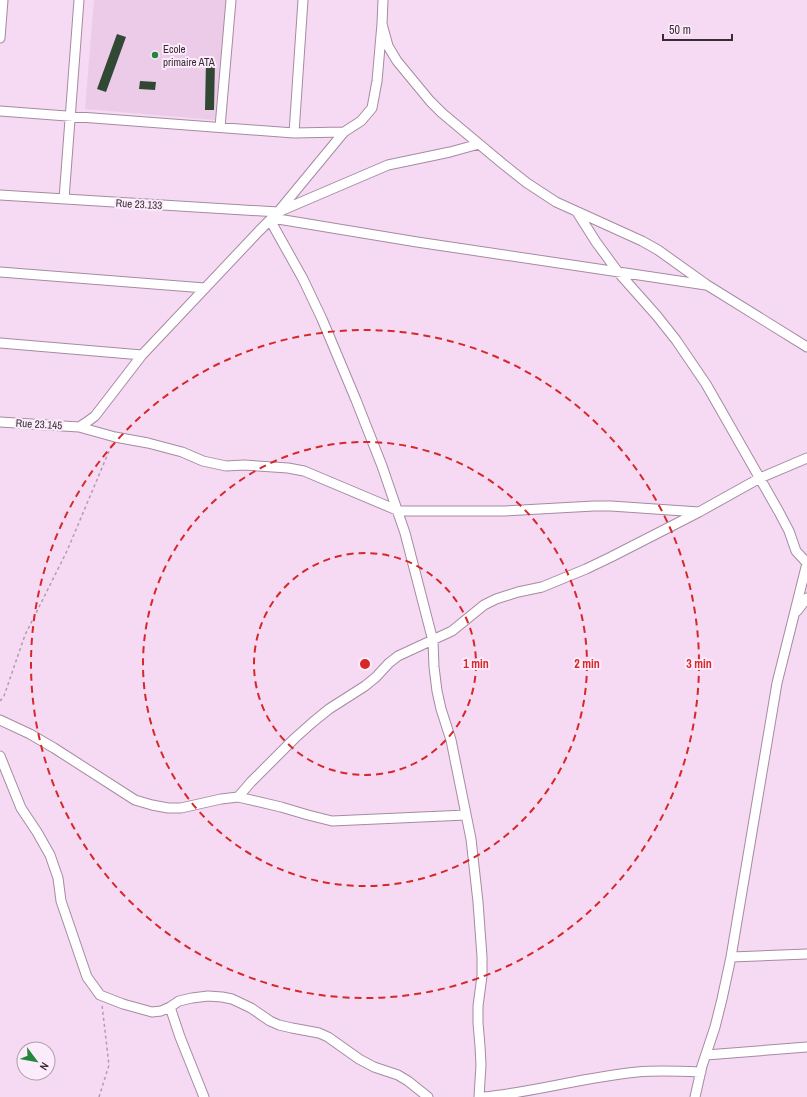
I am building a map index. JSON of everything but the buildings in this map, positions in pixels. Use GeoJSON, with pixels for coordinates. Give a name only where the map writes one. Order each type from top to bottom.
{"type":"FeatureCollection","features":[{"type":"Feature","properties":{"kind":"street"},"geometry":{"type":"LineString","coordinates":[[0,38],[3,0]]}},
{"type":"Feature","properties":{"kind":"street"},"geometry":{"type":"LineString","coordinates":[[64,199],[79,0]]}},
{"type":"Feature","properties":{"kind":"street"},"geometry":{"type":"LineString","coordinates":[[220,127],[232,0]]}},
{"type":"Feature","properties":{"kind":"street"},"geometry":{"type":"LineString","coordinates":[[294,133],[303,0]]}},
{"type":"Feature","properties":{"kind":"street"},"geometry":{"type":"LineString","coordinates":[[79,427],[95,416],[142,355],[273,217],[344,132],[368,114],[372,108],[377,82],[383,0]]}},
{"type":"Feature","properties":{"kind":"street"},"geometry":{"type":"LineString","coordinates":[[382,24],[388,46],[397,61],[415,84],[442,113],[527,184],[551,199],[577,212],[618,229],[658,250],[707,285],[807,347]]}},
{"type":"Feature","properties":{"kind":"street"},"geometry":{"type":"LineString","coordinates":[[0,111],[294,133],[344,132]]}},
{"type":"Feature","properties":{"kind":"street"},"geometry":{"type":"LineString","coordinates":[[273,217],[388,165],[450,152],[479,144]]}},
{"type":"Feature","properties":{"kind":"street","name":"Rue 23.133"},"geometry":{"type":"LineString","coordinates":[[0,195],[273,217],[417,242],[707,285]]}},
{"type":"Feature","properties":{"kind":"street"},"geometry":{"type":"LineString","coordinates":[[577,212],[596,242],[618,272],[676,340],[706,384],[782,518],[789,531],[796,551],[807,563],[778,683],[731,957],[715,1027],[695,1097]]}},
{"type":"Feature","properties":{"kind":"street"},"geometry":{"type":"LineString","coordinates":[[273,217],[322,319],[382,466],[399,511],[433,640],[437,691],[451,740],[471,839],[478,895],[482,957],[482,976],[478,1006],[481,1065],[479,1097]]}},
{"type":"Feature","properties":{"kind":"street"},"geometry":{"type":"LineString","coordinates":[[0,272],[205,288]]}},
{"type":"Feature","properties":{"kind":"street"},"geometry":{"type":"LineString","coordinates":[[0,343],[142,355]]}},
{"type":"Feature","properties":{"kind":"street","name":"Rue 23.145"},"geometry":{"type":"LineString","coordinates":[[0,422],[79,427],[115,437],[182,452],[203,461],[226,466],[244,465],[288,468],[304,471],[399,511]]}},
{"type":"Feature","properties":{"kind":"street"},"geometry":{"type":"LineString","coordinates":[[238,797],[295,738],[313,722],[329,709],[365,686],[398,656],[452,631],[484,605],[496,599],[518,592],[542,587],[568,577],[699,512],[760,478],[807,458]]}},
{"type":"Feature","properties":{"kind":"street"},"geometry":{"type":"LineString","coordinates":[[399,511],[505,511],[599,506],[699,512]]}},
{"type":"Feature","properties":{"kind":"street"},"geometry":{"type":"LineString","coordinates":[[795,613],[807,598]]}},
{"type":"Feature","properties":{"kind":"street"},"geometry":{"type":"LineString","coordinates":[[0,720],[30,734],[54,748],[135,800],[168,808],[181,808],[221,799],[238,797],[332,820],[466,815]]}},
{"type":"Feature","properties":{"kind":"street"},"geometry":{"type":"LineString","coordinates":[[0,756],[21,808],[50,855],[58,878],[61,901],[87,977],[100,995],[123,1004],[152,1012],[161,1011],[179,1001],[192,998],[208,996],[232,999],[251,1008],[270,1021],[292,1028],[319,1033],[328,1037],[358,1059],[374,1067],[398,1075],[428,1097]]}},
{"type":"Feature","properties":{"kind":"street"},"geometry":{"type":"LineString","coordinates":[[731,957],[807,954]]}},
{"type":"Feature","properties":{"kind":"street"},"geometry":{"type":"LineString","coordinates":[[170,1007],[180,1037],[204,1097]]}},
{"type":"Feature","properties":{"kind":"street"},"geometry":{"type":"LineString","coordinates":[[706,1055],[807,1047]]}},
{"type":"Feature","properties":{"kind":"street"},"geometry":{"type":"LineString","coordinates":[[484,1097],[517,1093],[637,1072],[701,1072]]}},
{"type":"Feature","properties":{"kind":"path"},"geometry":{"type":"LineString","coordinates":[[0,701],[4,696],[25,636],[67,551],[115,437]]}},
{"type":"Feature","properties":{"kind":"path"},"geometry":{"type":"LineString","coordinates":[[99,1097],[109,1065],[100,995]]}},
{"type":"Feature","properties":{"kind":"shaded area","name":"Ecole primaire ATA"},"geometry":{"type":"Polygon","coordinates":[[[94,0],[226,0],[215,120],[85,109],[94,0]]]}},
{"type":"Feature","properties":{"kind":"place","name":"Ecole primaire ATA"},"geometry":{"type":"Point","coordinates":[155,55]}}]}
